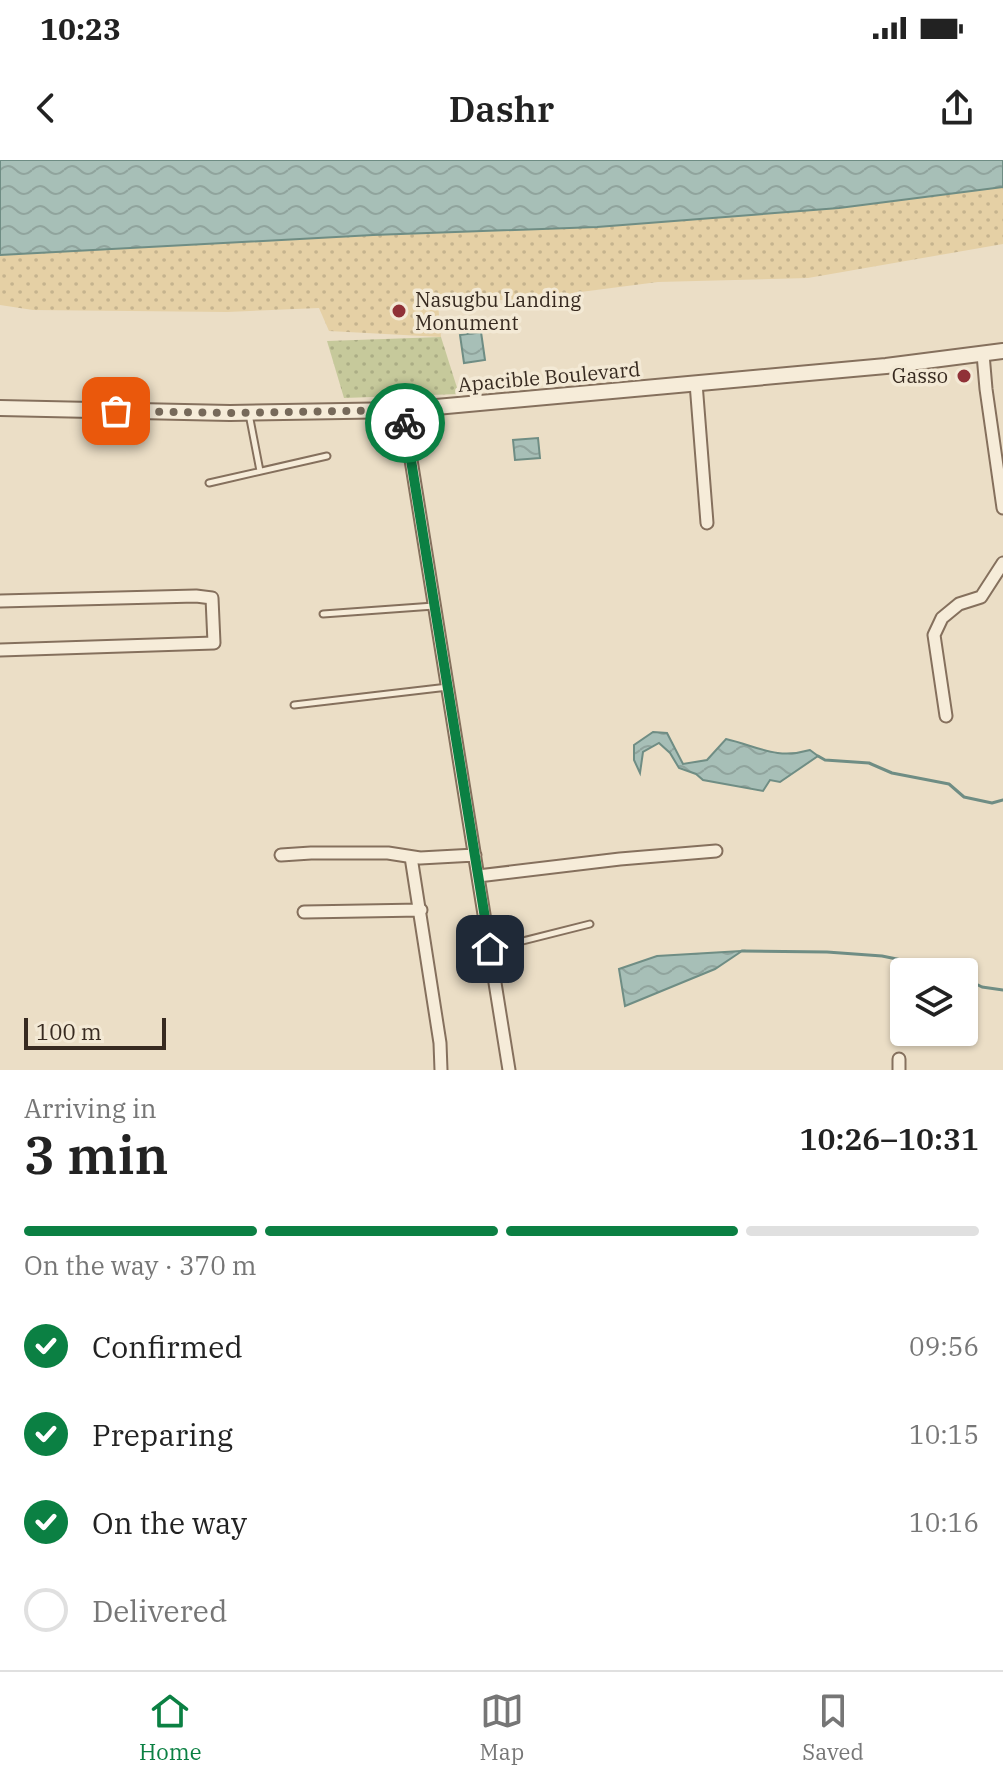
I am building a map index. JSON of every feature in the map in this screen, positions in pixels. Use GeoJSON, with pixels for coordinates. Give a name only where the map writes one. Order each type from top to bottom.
{"type":"FeatureCollection","features":[{"type":"Feature","properties":{"kind":"street","name":"Apacible Boulevard"},"geometry":{"type":"LineString","coordinates":[[0,408],[249,413],[403,410],[886,366],[1003,351]]}},
{"type":"Feature","properties":{"kind":"street"},"geometry":{"type":"LineString","coordinates":[[983,354],[987,404],[1003,508]]}},
{"type":"Feature","properties":{"kind":"street"},"geometry":{"type":"LineString","coordinates":[[696,383],[707,523]]}},
{"type":"Feature","properties":{"kind":"street"},"geometry":{"type":"LineString","coordinates":[[403,410],[509,1070]]}},
{"type":"Feature","properties":{"kind":"street"},"geometry":{"type":"LineString","coordinates":[[946,716],[934,635],[942,618],[950,611],[959,604],[981,597],[1003,563]]}},
{"type":"Feature","properties":{"kind":"street"},"geometry":{"type":"LineString","coordinates":[[0,601],[212,598],[214,643],[0,650]]}},
{"type":"Feature","properties":{"kind":"street"},"geometry":{"type":"LineString","coordinates":[[478,876],[716,851]]}},
{"type":"Feature","properties":{"kind":"street"},"geometry":{"type":"LineString","coordinates":[[281,855],[388,853],[443,858],[475,855]]}},
{"type":"Feature","properties":{"kind":"street"},"geometry":{"type":"LineString","coordinates":[[411,857],[440,1043],[441,1070]]}},
{"type":"Feature","properties":{"kind":"street"},"geometry":{"type":"LineString","coordinates":[[304,912],[421,910]]}},
{"type":"Feature","properties":{"kind":"lane"},"geometry":{"type":"LineString","coordinates":[[249,413],[260,471]]}},
{"type":"Feature","properties":{"kind":"lane"},"geometry":{"type":"LineString","coordinates":[[209,483],[327,456]]}},
{"type":"Feature","properties":{"kind":"lane"},"geometry":{"type":"LineString","coordinates":[[323,614],[435,606]]}},
{"type":"Feature","properties":{"kind":"lane"},"geometry":{"type":"LineString","coordinates":[[294,705],[448,687]]}},
{"type":"Feature","properties":{"kind":"lane"},"geometry":{"type":"LineString","coordinates":[[490,949],[590,924]]}},
{"type":"Feature","properties":{"kind":"green space"},"geometry":{"type":"Polygon","coordinates":[[[441,337],[459,394],[344,398],[327,341],[441,337]]]}},
{"type":"Feature","properties":{"kind":"sand"},"geometry":{"type":"Polygon","coordinates":[[[1003,187],[1003,244],[808,278],[658,282],[534,298],[438,304],[441,337],[329,331],[319,308],[227,312],[33,310],[0,305],[0,255],[373,235],[597,227],[839,208],[1003,187]]]}},
{"type":"Feature","properties":{"kind":"water"},"geometry":{"type":"Polygon","coordinates":[[[0,160],[1003,160],[1003,187],[839,208],[597,227],[373,235],[0,255],[0,160]]]}},
{"type":"Feature","properties":{"kind":"water"},"geometry":{"type":"Polygon","coordinates":[[[481,332],[485,360],[464,363],[460,335],[481,332]]]}},
{"type":"Feature","properties":{"kind":"water"},"geometry":{"type":"Polygon","coordinates":[[[538,438],[540,458],[515,460],[513,440],[538,438]]]}},
{"type":"Feature","properties":{"kind":"water"},"geometry":{"type":"Polygon","coordinates":[[[653,732],[667,733],[683,764],[707,760],[726,739],[777,753],[810,750],[818,756],[780,782],[770,780],[763,791],[703,780],[679,768],[659,743],[643,752],[640,773],[634,760],[634,745],[653,732]]]}},
{"type":"Feature","properties":{"kind":"water"},"geometry":{"type":"Polygon","coordinates":[[[742,951],[715,969],[625,1006],[619,969],[657,956],[742,951]]]}},
{"type":"Feature","properties":{"kind":"waterway"},"geometry":{"type":"LineString","coordinates":[[818,756],[825,760],[869,763],[892,773],[949,784],[964,797],[992,803],[1003,800]]}},
{"type":"Feature","properties":{"kind":"waterway"},"geometry":{"type":"LineString","coordinates":[[742,951],[827,952],[892,958]]}},
{"type":"Feature","properties":{"kind":"waterway"},"geometry":{"type":"LineString","coordinates":[[978,985],[1003,990]]}},
{"type":"Feature","properties":{"kind":"way so far"},"geometry":{"type":"LineString","coordinates":[[116,411],[403,410],[405,423]]}},
{"type":"Feature","properties":{"kind":"place","name":"Nasugbu Landing Monument"},"geometry":{"type":"Point","coordinates":[399,311]}},
{"type":"Feature","properties":{"kind":"place","name":"Gasso"},"geometry":{"type":"Point","coordinates":[964,376]}},
{"type":"Feature","properties":{"kind":"route"},"geometry":{"type":"LineString","coordinates":[[405,423],[490,949]]}}]}
